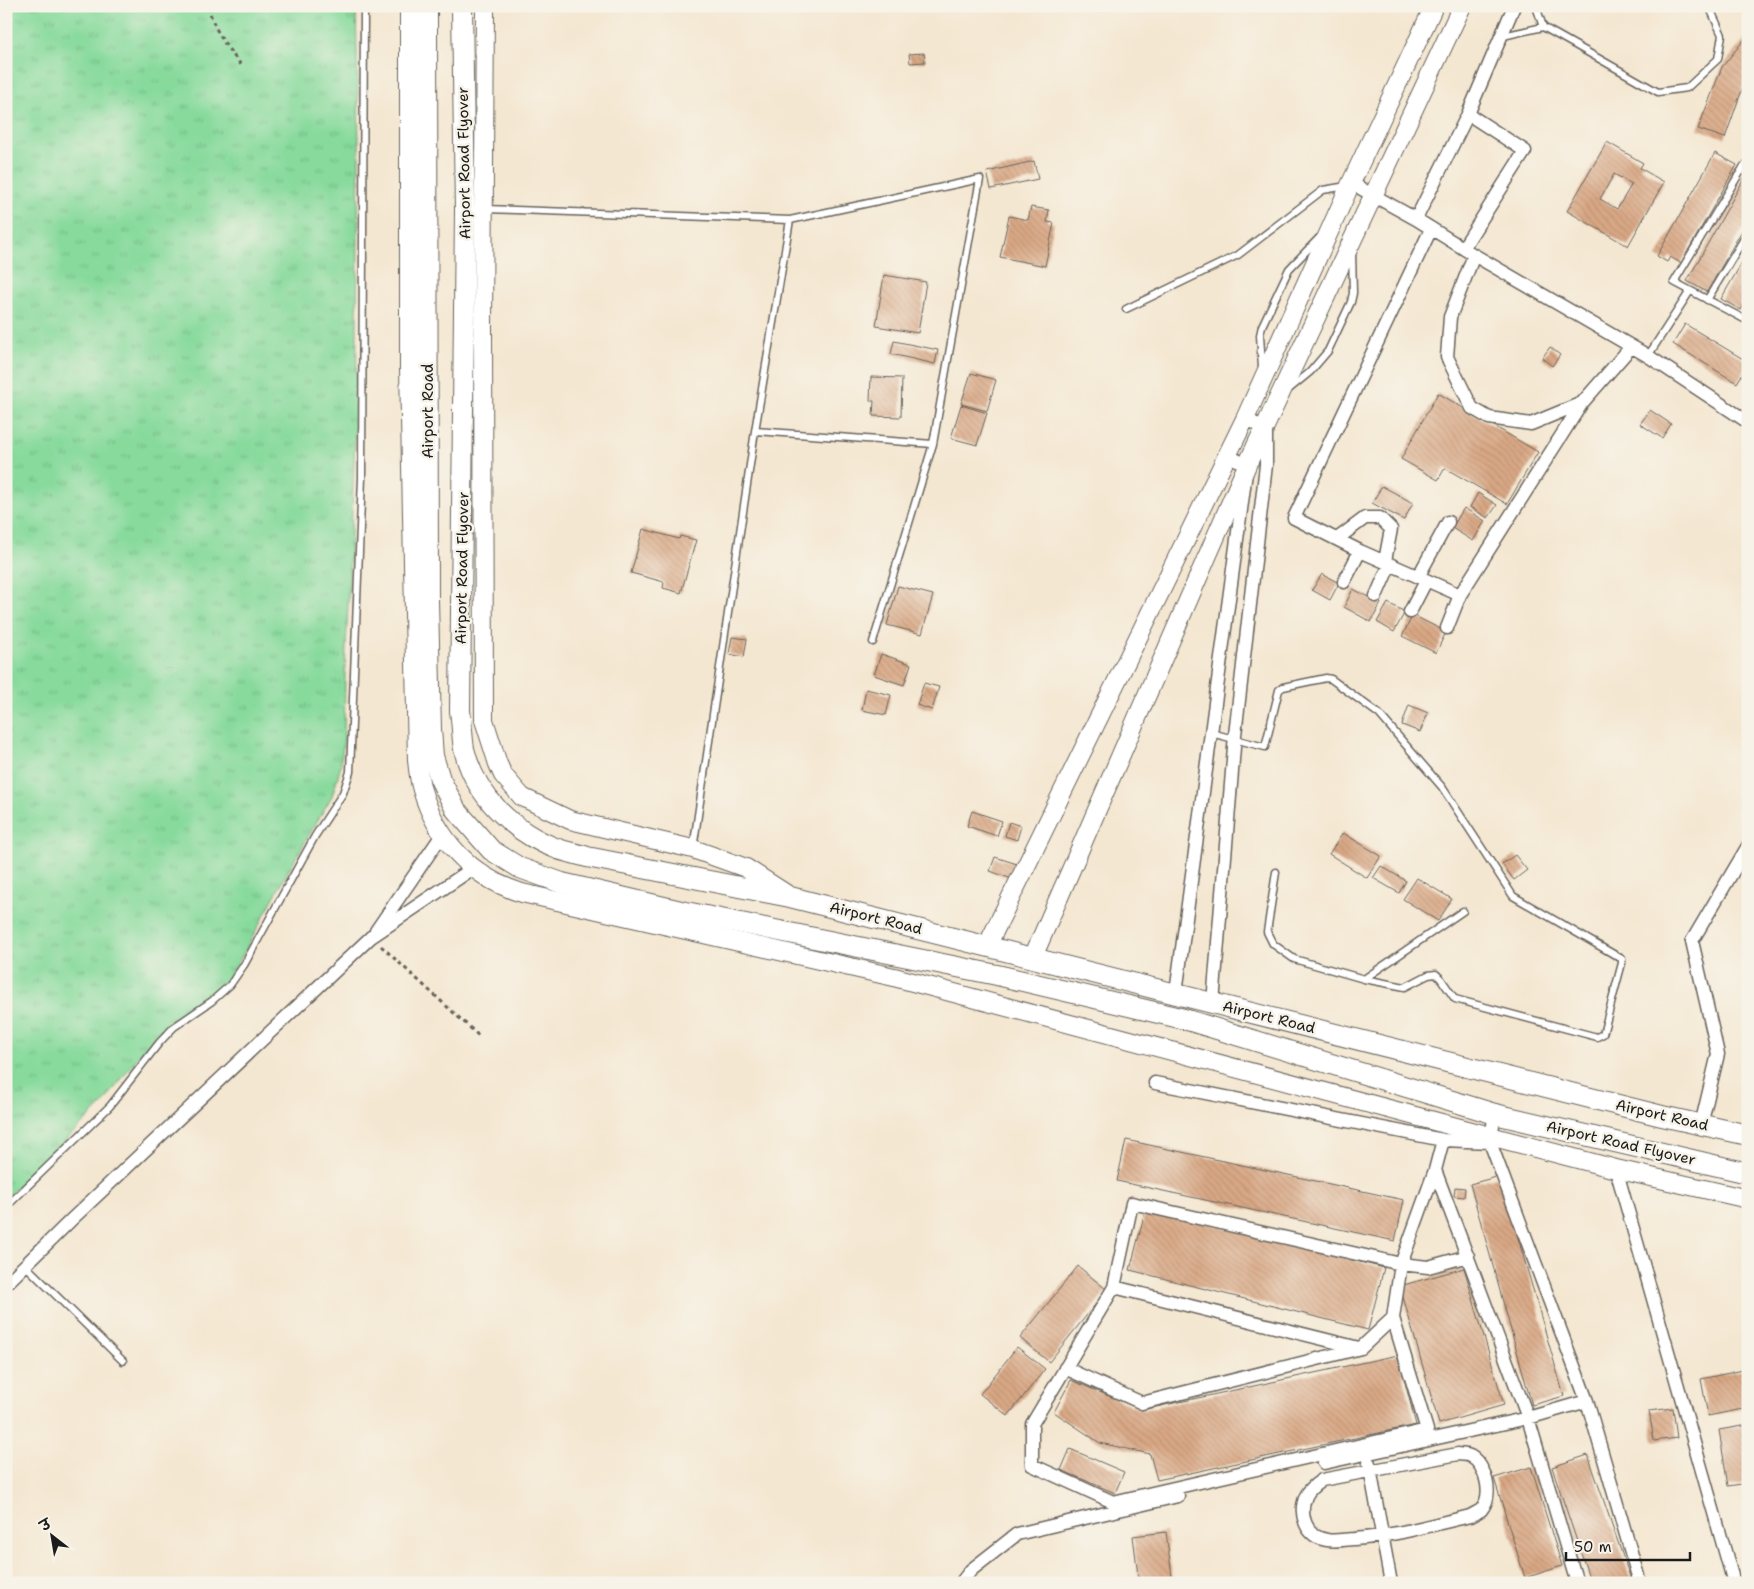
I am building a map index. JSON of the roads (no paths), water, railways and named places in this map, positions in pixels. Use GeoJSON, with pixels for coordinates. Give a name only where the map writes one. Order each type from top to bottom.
{"type":"FeatureCollection","features":[{"type":"Feature","properties":{"kind":"main road","name":"Airport Road"},"geometry":{"type":"LineString","coordinates":[[427,6],[430,729],[433,756],[440,779],[456,810],[490,850],[520,868],[562,883],[681,911],[997,975],[1184,1019],[1495,1114]]}},
{"type":"Feature","properties":{"kind":"main road","name":"Airport Road Flyover"},"geometry":{"type":"LineString","coordinates":[[462,6],[465,210],[460,711],[464,749],[472,771],[496,808],[521,830],[557,848],[587,857],[790,896]]}},
{"type":"Feature","properties":{"kind":"main road","name":"Airport Road"},"geometry":{"type":"LineString","coordinates":[[790,896],[1700,1124],[1748,1134]]}},
{"type":"Feature","properties":{"kind":"main road","name":"Airport Road Flyover"},"geometry":{"type":"LineString","coordinates":[[1495,1114],[1748,1173]]}},
{"type":"Feature","properties":{"kind":"street"},"geometry":{"type":"LineString","coordinates":[[409,6],[409,368],[417,760],[421,788],[430,813],[442,835],[472,869],[501,886],[522,893],[894,977],[1490,1139],[1748,1199]]}},
{"type":"Feature","properties":{"kind":"street"},"geometry":{"type":"LineString","coordinates":[[485,6],[484,720],[498,764],[503,776],[522,797],[570,820],[693,849],[746,868],[790,896]]}},
{"type":"Feature","properties":{"kind":"street"},"geometry":{"type":"LineString","coordinates":[[987,946],[1245,419],[1350,184],[1434,6]]}},
{"type":"Feature","properties":{"kind":"street"},"geometry":{"type":"LineString","coordinates":[[1033,957],[1247,465],[1266,428],[1462,6]]}},
{"type":"Feature","properties":{"kind":"street"},"geometry":{"type":"LineString","coordinates":[[1416,219],[1468,114],[1514,6]]}},
{"type":"Feature","properties":{"kind":"street"},"geometry":{"type":"LineString","coordinates":[[1468,114],[1525,151],[1469,252],[1450,317],[1447,357],[1472,408],[1489,418],[1531,424],[1582,403]]}},
{"type":"Feature","properties":{"kind":"street"},"geometry":{"type":"LineString","coordinates":[[1350,184],[1416,219],[1431,230],[1648,356],[1748,422]]}},
{"type":"Feature","properties":{"kind":"street"},"geometry":{"type":"LineString","coordinates":[[1431,230],[1294,518],[1360,551],[1460,595]]}},
{"type":"Feature","properties":{"kind":"street"},"geometry":{"type":"LineString","coordinates":[[1447,628],[1460,595],[1582,403],[1631,347]]}},
{"type":"Feature","properties":{"kind":"street"},"geometry":{"type":"LineString","coordinates":[[1245,419],[1266,428]]}},
{"type":"Feature","properties":{"kind":"street"},"geometry":{"type":"LineString","coordinates":[[1213,1003],[1235,740],[1266,465],[1266,428]]}},
{"type":"Feature","properties":{"kind":"street"},"geometry":{"type":"LineString","coordinates":[[1227,455],[1247,465]]}},
{"type":"Feature","properties":{"kind":"street"},"geometry":{"type":"LineString","coordinates":[[1176,993],[1247,465]]}},
{"type":"Feature","properties":{"kind":"street"},"geometry":{"type":"LineString","coordinates":[[1337,539],[1364,518],[1380,518],[1391,529],[1387,563],[1376,596]]}},
{"type":"Feature","properties":{"kind":"street"},"geometry":{"type":"LineString","coordinates":[[1410,612],[1422,579],[1448,522]]}},
{"type":"Feature","properties":{"kind":"street"},"geometry":{"type":"LineString","coordinates":[[1344,582],[1360,551]]}},
{"type":"Feature","properties":{"kind":"street"},"geometry":{"type":"LineString","coordinates":[[372,937],[442,835]]}},
{"type":"Feature","properties":{"kind":"street"},"geometry":{"type":"LineString","coordinates":[[1700,1124],[1718,1054],[1692,941],[1748,846]]}},
{"type":"Feature","properties":{"kind":"street"},"geometry":{"type":"LineString","coordinates":[[6,1284],[372,937],[472,869]]}},
{"type":"Feature","properties":{"kind":"street"},"geometry":{"type":"LineString","coordinates":[[1155,1083],[1443,1140],[1490,1139]]}},
{"type":"Feature","properties":{"kind":"street"},"geometry":{"type":"LineString","coordinates":[[1495,1114],[1490,1139],[1587,1401],[1640,1583]]}},
{"type":"Feature","properties":{"kind":"street"},"geometry":{"type":"LineString","coordinates":[[1443,1140],[1435,1170],[1401,1264],[1393,1318],[1427,1430],[1113,1502],[1032,1466],[1032,1424],[1114,1286],[1132,1203],[1401,1264],[1428,1267],[1468,1256]]}},
{"type":"Feature","properties":{"kind":"street"},"geometry":{"type":"LineString","coordinates":[[1616,1169],[1734,1583]]}},
{"type":"Feature","properties":{"kind":"street"},"geometry":{"type":"LineString","coordinates":[[1435,1170],[1528,1418],[1577,1583]]}},
{"type":"Feature","properties":{"kind":"street"},"geometry":{"type":"LineString","coordinates":[[1114,1286],[1360,1348]]}},
{"type":"Feature","properties":{"kind":"street"},"geometry":{"type":"LineString","coordinates":[[1065,1368],[1142,1403],[1360,1348],[1393,1318]]}},
{"type":"Feature","properties":{"kind":"street"},"geometry":{"type":"LineString","coordinates":[[961,1583],[972,1570],[1018,1534],[1367,1453],[1528,1418],[1587,1401]]}},
{"type":"Feature","properties":{"kind":"street"},"geometry":{"type":"LineString","coordinates":[[1367,1453],[1391,1583]]}},
{"type":"Feature","properties":{"kind":"street"},"geometry":{"type":"LineString","coordinates":[[1458,1454],[1468,1455],[1478,1462],[1484,1474],[1487,1487],[1486,1497],[1481,1509],[1470,1516],[1381,1537],[1328,1540],[1317,1537],[1308,1529],[1303,1519],[1303,1506],[1306,1494],[1322,1480],[1458,1454]]}},
{"type":"Feature","properties":{"kind":"lane"},"geometry":{"type":"LineString","coordinates":[[6,1207],[110,1106],[159,1042],[174,1028],[212,1001],[230,985],[244,965],[315,836],[343,793],[350,772],[362,478],[364,6]]}},
{"type":"Feature","properties":{"kind":"lane"},"geometry":{"type":"LineString","coordinates":[[1536,6],[1543,26],[1658,92],[1687,88],[1718,58],[1722,35],[1709,6]]}},
{"type":"Feature","properties":{"kind":"lane"},"geometry":{"type":"LineString","coordinates":[[1500,36],[1543,26]]}},
{"type":"Feature","properties":{"kind":"lane"},"geometry":{"type":"LineString","coordinates":[[1744,166],[1674,282],[1747,319]]}},
{"type":"Feature","properties":{"kind":"lane"},"geometry":{"type":"LineString","coordinates":[[484,209],[790,220],[980,179],[933,444],[873,642]]}},
{"type":"Feature","properties":{"kind":"lane"},"geometry":{"type":"LineString","coordinates":[[1126,309],[1238,255],[1323,190],[1350,184]]}},
{"type":"Feature","properties":{"kind":"lane"},"geometry":{"type":"LineString","coordinates":[[693,849],[755,430],[790,220]]}},
{"type":"Feature","properties":{"kind":"lane"},"geometry":{"type":"LineString","coordinates":[[1707,300],[1748,232]]}},
{"type":"Feature","properties":{"kind":"lane"},"geometry":{"type":"LineString","coordinates":[[1279,397],[1310,372],[1328,351],[1351,302],[1353,293],[1352,244]]}},
{"type":"Feature","properties":{"kind":"lane"},"geometry":{"type":"LineString","coordinates":[[1648,356],[1690,291]]}},
{"type":"Feature","properties":{"kind":"lane"},"geometry":{"type":"LineString","coordinates":[[755,430],[933,444]]}},
{"type":"Feature","properties":{"kind":"lane"},"geometry":{"type":"LineString","coordinates":[[1211,733],[1265,747],[1280,689],[1326,678],[1331,679],[1379,714],[1442,787],[1514,896],[1621,958],[1622,962],[1603,1034],[1600,1037],[1455,999],[1444,982],[1436,974],[1406,987],[1364,979],[1300,962],[1273,944],[1268,937],[1267,926],[1276,872]]}},
{"type":"Feature","properties":{"kind":"lane"},"geometry":{"type":"LineString","coordinates":[[1364,979],[1463,910]]}},
{"type":"Feature","properties":{"kind":"lane"},"geometry":{"type":"LineString","coordinates":[[25,1265],[123,1361]]}}]}
